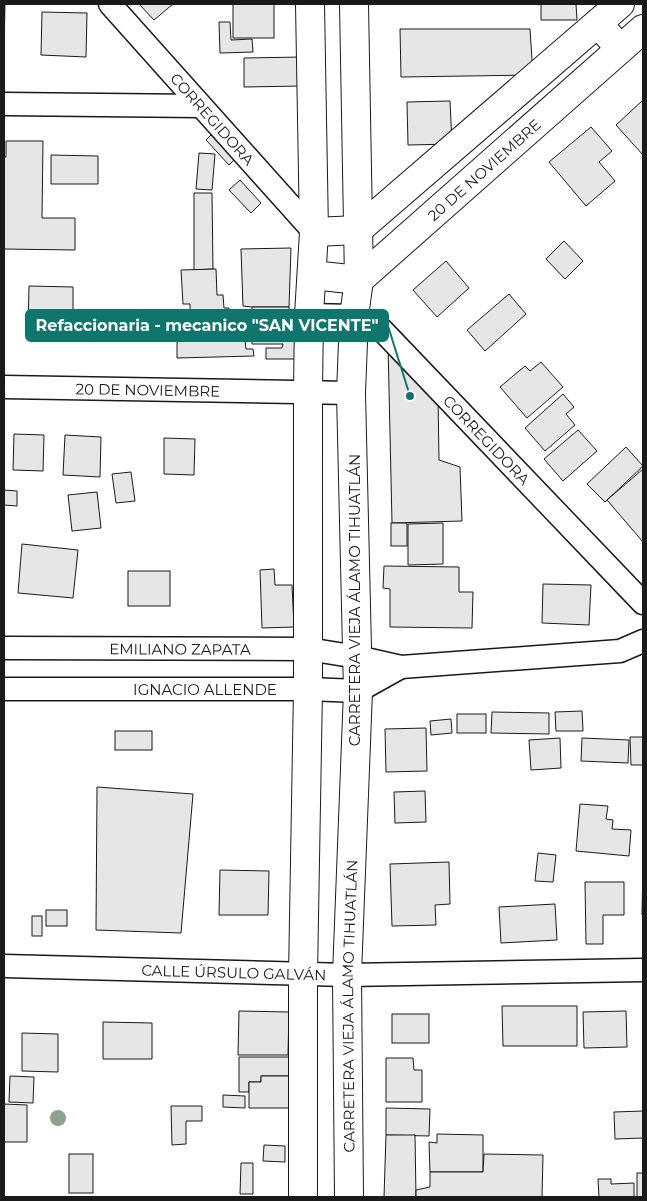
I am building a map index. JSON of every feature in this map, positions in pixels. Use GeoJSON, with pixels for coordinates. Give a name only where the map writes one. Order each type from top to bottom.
{"type":"FeatureCollection","features":[{"type":"Feature","properties":{"kind":"main road"},"geometry":{"type":"LineString","coordinates":[[303,1197],[303,975],[308,689],[308,393],[309,315],[314,232],[310,4]]}},
{"type":"Feature","properties":{"kind":"main road","name":"CARRETERA VIEJA ÁLAMO TIHUATLÁN"},"geometry":{"type":"LineString","coordinates":[[349,1197],[347,975],[358,691],[352,393],[354,316],[359,280],[354,4]]}},
{"type":"Feature","properties":{"kind":"main road"},"geometry":{"type":"LineString","coordinates":[[314,232],[358,230],[620,4]]}},
{"type":"Feature","properties":{"kind":"main road"},"geometry":{"type":"LineString","coordinates":[[598,23],[620,49]]}},
{"type":"Feature","properties":{"kind":"main road","name":"20 DE NOVIEMBRE"},"geometry":{"type":"LineString","coordinates":[[359,280],[643,29]]}},
{"type":"Feature","properties":{"kind":"main road"},"geometry":{"type":"LineString","coordinates":[[312,275],[359,280]]}},
{"type":"Feature","properties":{"kind":"street","name":"CORREGIDORA"},"geometry":{"type":"LineString","coordinates":[[110,4],[314,232]]}},
{"type":"Feature","properties":{"kind":"street"},"geometry":{"type":"LineString","coordinates":[[4,104],[200,106]]}},
{"type":"Feature","properties":{"kind":"street","name":"CORREGIDORA"},"geometry":{"type":"LineString","coordinates":[[309,315],[354,316],[381,329],[643,603]]}},
{"type":"Feature","properties":{"kind":"street","name":"20 DE NOVIEMBRE"},"geometry":{"type":"LineString","coordinates":[[4,387],[352,393]]}},
{"type":"Feature","properties":{"kind":"street"},"geometry":{"type":"LineString","coordinates":[[357,657],[401,667],[620,652],[643,641]]}},
{"type":"Feature","properties":{"kind":"street","name":"EMILIANO ZAPATA"},"geometry":{"type":"LineString","coordinates":[[4,648],[308,649],[357,657]]}},
{"type":"Feature","properties":{"kind":"street"},"geometry":{"type":"LineString","coordinates":[[358,691],[401,667]]}},
{"type":"Feature","properties":{"kind":"street","name":"IGNACIO ALLENDE"},"geometry":{"type":"LineString","coordinates":[[4,689],[308,689],[358,691]]}},
{"type":"Feature","properties":{"kind":"street","name":"CALLE ÚRSULO GALVÁN"},"geometry":{"type":"LineString","coordinates":[[4,966],[303,975],[643,970]]}},
{"type":"Feature","properties":{"kind":"building"},"geometry":{"type":"Polygon","coordinates":[[[4,4],[5,4],[4,51],[4,4]]]}},
{"type":"Feature","properties":{"kind":"building"},"geometry":{"type":"Polygon","coordinates":[[[139,4],[173,4],[154,20],[139,4]]]}},
{"type":"Feature","properties":{"kind":"building"},"geometry":{"type":"Polygon","coordinates":[[[233,4],[274,4],[274,38],[233,38],[233,4]]]}},
{"type":"Feature","properties":{"kind":"building"},"geometry":{"type":"Polygon","coordinates":[[[541,4],[576,4],[577,20],[541,20],[541,4]]]}},
{"type":"Feature","properties":{"kind":"building"},"geometry":{"type":"Polygon","coordinates":[[[42,12],[87,13],[86,57],[41,55],[42,12]]]}},
{"type":"Feature","properties":{"kind":"building"},"geometry":{"type":"Polygon","coordinates":[[[219,22],[230,22],[231,40],[252,39],[253,52],[220,53],[219,22]]]}},
{"type":"Feature","properties":{"kind":"building"},"geometry":{"type":"Polygon","coordinates":[[[400,29],[530,29],[533,75],[401,77],[400,29]]]}},
{"type":"Feature","properties":{"kind":"building"},"geometry":{"type":"Polygon","coordinates":[[[302,57],[303,86],[244,87],[244,58],[302,57]]]}},
{"type":"Feature","properties":{"kind":"building"},"geometry":{"type":"Polygon","coordinates":[[[643,100],[643,155],[616,125],[643,100]]]}},
{"type":"Feature","properties":{"kind":"building"},"geometry":{"type":"Polygon","coordinates":[[[450,101],[452,144],[408,145],[407,102],[450,101]]]}},
{"type":"Feature","properties":{"kind":"building"},"geometry":{"type":"Polygon","coordinates":[[[591,127],[612,151],[599,162],[615,181],[586,206],[549,162],[591,127]]]}},
{"type":"Feature","properties":{"kind":"building"},"geometry":{"type":"Polygon","coordinates":[[[214,132],[237,157],[229,165],[206,140],[214,132]]]}},
{"type":"Feature","properties":{"kind":"building"},"geometry":{"type":"Polygon","coordinates":[[[6,141],[43,141],[42,218],[75,218],[75,250],[4,249],[4,157],[6,157],[6,141]]]}},
{"type":"Feature","properties":{"kind":"building"},"geometry":{"type":"Polygon","coordinates":[[[199,153],[215,154],[212,190],[196,189],[199,153]]]}},
{"type":"Feature","properties":{"kind":"building"},"geometry":{"type":"Polygon","coordinates":[[[51,155],[98,156],[98,184],[51,184],[51,155]]]}},
{"type":"Feature","properties":{"kind":"building"},"geometry":{"type":"Polygon","coordinates":[[[240,180],[261,203],[251,213],[229,190],[240,180]]]}},
{"type":"Feature","properties":{"kind":"building"},"geometry":{"type":"Polygon","coordinates":[[[194,193],[212,193],[213,269],[194,270],[194,193]]]}},
{"type":"Feature","properties":{"kind":"building"},"geometry":{"type":"Polygon","coordinates":[[[564,241],[583,261],[565,279],[546,259],[564,241]]]}},
{"type":"Feature","properties":{"kind":"building"},"geometry":{"type":"Polygon","coordinates":[[[291,248],[289,307],[243,306],[241,249],[291,248]]]}},
{"type":"Feature","properties":{"kind":"building"},"geometry":{"type":"Polygon","coordinates":[[[446,261],[469,288],[437,317],[413,290],[446,261]]]}},
{"type":"Feature","properties":{"kind":"building"},"geometry":{"type":"Polygon","coordinates":[[[216,269],[217,295],[223,295],[224,308],[229,308],[229,326],[238,326],[238,339],[245,339],[246,349],[253,349],[254,356],[177,358],[177,336],[191,335],[190,304],[183,304],[181,270],[216,269]]]}},
{"type":"Feature","properties":{"kind":"building"},"geometry":{"type":"Polygon","coordinates":[[[29,286],[73,287],[73,331],[28,330],[29,286]]]}},
{"type":"Feature","properties":{"kind":"building"},"geometry":{"type":"Polygon","coordinates":[[[509,294],[526,314],[485,351],[467,330],[509,294]]]}},
{"type":"Feature","properties":{"kind":"building"},"geometry":{"type":"Polygon","coordinates":[[[252,307],[289,307],[290,334],[296,333],[296,359],[266,359],[266,348],[282,348],[283,344],[252,344],[252,307]]]}},
{"type":"Feature","properties":{"kind":"building"},"geometry":{"type":"Polygon","coordinates":[[[388,344],[438,395],[439,460],[460,467],[462,521],[392,523],[388,344]]]}},
{"type":"Feature","properties":{"kind":"building"},"geometry":{"type":"Polygon","coordinates":[[[541,362],[563,387],[527,418],[500,387],[525,366],[530,371],[541,362]]]}},
{"type":"Feature","properties":{"kind":"building"},"geometry":{"type":"Polygon","coordinates":[[[563,394],[574,407],[566,414],[575,425],[545,451],[525,428],[563,394]]]}},
{"type":"Feature","properties":{"kind":"building"},"geometry":{"type":"Polygon","coordinates":[[[578,430],[597,451],[563,481],[544,459],[578,430]]]}},
{"type":"Feature","properties":{"kind":"building"},"geometry":{"type":"Polygon","coordinates":[[[14,434],[44,435],[43,471],[13,470],[14,434]]]}},
{"type":"Feature","properties":{"kind":"building"},"geometry":{"type":"Polygon","coordinates":[[[65,435],[101,437],[100,477],[63,475],[65,435]]]}},
{"type":"Feature","properties":{"kind":"building"},"geometry":{"type":"Polygon","coordinates":[[[164,438],[195,439],[194,475],[164,474],[164,438]]]}},
{"type":"Feature","properties":{"kind":"building"},"geometry":{"type":"Polygon","coordinates":[[[626,447],[643,466],[605,502],[587,484],[626,447]]]}},
{"type":"Feature","properties":{"kind":"building"},"geometry":{"type":"Polygon","coordinates":[[[643,469],[643,542],[607,500],[643,469]]]}},
{"type":"Feature","properties":{"kind":"building"},"geometry":{"type":"Polygon","coordinates":[[[131,472],[135,501],[116,503],[112,474],[131,472]]]}},
{"type":"Feature","properties":{"kind":"building"},"geometry":{"type":"Polygon","coordinates":[[[4,490],[17,491],[17,506],[4,505],[4,490]]]}},
{"type":"Feature","properties":{"kind":"building"},"geometry":{"type":"Polygon","coordinates":[[[97,492],[101,528],[72,531],[68,495],[97,492]]]}},
{"type":"Feature","properties":{"kind":"building"},"geometry":{"type":"Polygon","coordinates":[[[391,523],[407,523],[407,546],[391,546],[391,523]]]}},
{"type":"Feature","properties":{"kind":"building"},"geometry":{"type":"Polygon","coordinates":[[[443,523],[443,564],[408,565],[408,524],[443,523]]]}},
{"type":"Feature","properties":{"kind":"building"},"geometry":{"type":"Polygon","coordinates":[[[22,544],[78,550],[73,598],[18,593],[22,544]]]}},
{"type":"Feature","properties":{"kind":"building"},"geometry":{"type":"Polygon","coordinates":[[[384,566],[459,567],[459,592],[473,592],[472,628],[390,627],[390,589],[383,588],[384,566]]]}},
{"type":"Feature","properties":{"kind":"building"},"geometry":{"type":"Polygon","coordinates":[[[274,569],[275,585],[292,585],[294,627],[262,628],[260,570],[274,569]]]}},
{"type":"Feature","properties":{"kind":"building"},"geometry":{"type":"Polygon","coordinates":[[[128,571],[170,571],[170,606],[128,606],[128,571]]]}},
{"type":"Feature","properties":{"kind":"building"},"geometry":{"type":"Polygon","coordinates":[[[543,584],[591,585],[589,625],[542,623],[543,584]]]}},
{"type":"Feature","properties":{"kind":"building"},"geometry":{"type":"Polygon","coordinates":[[[582,711],[583,731],[556,731],[555,712],[582,711]]]}},
{"type":"Feature","properties":{"kind":"building"},"geometry":{"type":"Polygon","coordinates":[[[492,712],[549,713],[549,734],[491,733],[492,712]]]}},
{"type":"Feature","properties":{"kind":"building"},"geometry":{"type":"Polygon","coordinates":[[[457,714],[486,714],[486,733],[457,733],[457,714]]]}},
{"type":"Feature","properties":{"kind":"building"},"geometry":{"type":"Polygon","coordinates":[[[451,719],[452,733],[431,735],[430,721],[451,719]]]}},
{"type":"Feature","properties":{"kind":"building"},"geometry":{"type":"Polygon","coordinates":[[[426,728],[427,771],[386,772],[385,729],[426,728]]]}},
{"type":"Feature","properties":{"kind":"building"},"geometry":{"type":"Polygon","coordinates":[[[115,731],[152,731],[152,750],[115,750],[115,731]]]}},
{"type":"Feature","properties":{"kind":"building"},"geometry":{"type":"Polygon","coordinates":[[[630,737],[643,737],[643,765],[631,765],[630,737]]]}},
{"type":"Feature","properties":{"kind":"building"},"geometry":{"type":"Polygon","coordinates":[[[560,738],[561,768],[531,770],[529,740],[560,738]]]}},
{"type":"Feature","properties":{"kind":"building"},"geometry":{"type":"Polygon","coordinates":[[[582,738],[629,740],[628,763],[581,761],[582,738]]]}},
{"type":"Feature","properties":{"kind":"building"},"geometry":{"type":"Polygon","coordinates":[[[97,787],[193,794],[181,933],[96,930],[97,787]]]}},
{"type":"Feature","properties":{"kind":"building"},"geometry":{"type":"Polygon","coordinates":[[[425,791],[426,822],[395,823],[394,792],[425,791]]]}},
{"type":"Feature","properties":{"kind":"building"},"geometry":{"type":"Polygon","coordinates":[[[580,804],[608,806],[606,819],[613,820],[612,829],[631,830],[629,856],[576,851],[580,804]]]}},
{"type":"Feature","properties":{"kind":"building"},"geometry":{"type":"Polygon","coordinates":[[[538,853],[556,855],[553,882],[535,881],[538,853]]]}},
{"type":"Feature","properties":{"kind":"building"},"geometry":{"type":"Polygon","coordinates":[[[643,860],[643,915],[642,915],[643,860]]]}},
{"type":"Feature","properties":{"kind":"building"},"geometry":{"type":"Polygon","coordinates":[[[449,862],[450,904],[435,905],[436,925],[392,926],[390,864],[449,862]]]}},
{"type":"Feature","properties":{"kind":"building"},"geometry":{"type":"Polygon","coordinates":[[[220,870],[269,871],[268,915],[219,915],[220,870]]]}},
{"type":"Feature","properties":{"kind":"building"},"geometry":{"type":"Polygon","coordinates":[[[585,882],[624,882],[624,915],[603,915],[603,944],[586,944],[585,882]]]}},
{"type":"Feature","properties":{"kind":"building"},"geometry":{"type":"Polygon","coordinates":[[[555,904],[557,940],[501,943],[499,907],[555,904]]]}},
{"type":"Feature","properties":{"kind":"building"},"geometry":{"type":"Polygon","coordinates":[[[46,910],[67,910],[67,926],[46,926],[46,910]]]}},
{"type":"Feature","properties":{"kind":"building"},"geometry":{"type":"Polygon","coordinates":[[[32,916],[42,916],[42,936],[32,936],[32,916]]]}},
{"type":"Feature","properties":{"kind":"building"},"geometry":{"type":"Polygon","coordinates":[[[502,1006],[577,1006],[577,1046],[503,1046],[502,1006]]]}},
{"type":"Feature","properties":{"kind":"building"},"geometry":{"type":"Polygon","coordinates":[[[239,1011],[289,1012],[288,1055],[238,1055],[239,1011]]]}},
{"type":"Feature","properties":{"kind":"building"},"geometry":{"type":"Polygon","coordinates":[[[626,1011],[627,1047],[584,1048],[583,1012],[626,1011]]]}},
{"type":"Feature","properties":{"kind":"building"},"geometry":{"type":"Polygon","coordinates":[[[392,1014],[429,1014],[429,1043],[392,1043],[392,1014]]]}},
{"type":"Feature","properties":{"kind":"building"},"geometry":{"type":"Polygon","coordinates":[[[103,1022],[152,1023],[152,1059],[103,1059],[103,1022]]]}},
{"type":"Feature","properties":{"kind":"building"},"geometry":{"type":"Polygon","coordinates":[[[22,1033],[58,1034],[58,1072],[22,1071],[22,1033]]]}},
{"type":"Feature","properties":{"kind":"building"},"geometry":{"type":"Polygon","coordinates":[[[239,1057],[291,1057],[291,1076],[261,1076],[261,1082],[249,1082],[249,1092],[239,1092],[239,1057]]]}},
{"type":"Feature","properties":{"kind":"building"},"geometry":{"type":"Polygon","coordinates":[[[386,1058],[413,1058],[414,1070],[422,1070],[422,1102],[386,1102],[386,1058]]]}},
{"type":"Feature","properties":{"kind":"building"},"geometry":{"type":"Polygon","coordinates":[[[10,1076],[34,1077],[33,1103],[9,1102],[10,1076]]]}},
{"type":"Feature","properties":{"kind":"building"},"geometry":{"type":"Polygon","coordinates":[[[261,1076],[291,1076],[292,1108],[249,1108],[249,1082],[261,1082],[261,1076]]]}},
{"type":"Feature","properties":{"kind":"building"},"geometry":{"type":"Polygon","coordinates":[[[223,1095],[245,1096],[245,1108],[223,1107],[223,1095]]]}},
{"type":"Feature","properties":{"kind":"building"},"geometry":{"type":"Polygon","coordinates":[[[4,1104],[27,1105],[27,1142],[4,1142],[4,1104]]]}},
{"type":"Feature","properties":{"kind":"building"},"geometry":{"type":"Polygon","coordinates":[[[171,1106],[202,1106],[202,1121],[186,1121],[186,1144],[172,1145],[171,1106]]]}},
{"type":"Feature","properties":{"kind":"building"},"geometry":{"type":"Polygon","coordinates":[[[386,1108],[430,1109],[429,1136],[386,1135],[386,1108]]]}},
{"type":"Feature","properties":{"kind":"building"},"geometry":{"type":"Polygon","coordinates":[[[643,1111],[643,1138],[615,1139],[614,1112],[643,1111]]]}},
{"type":"Feature","properties":{"kind":"building"},"geometry":{"type":"Polygon","coordinates":[[[437,1134],[483,1135],[483,1172],[430,1172],[429,1142],[437,1143],[437,1134]]]}},
{"type":"Feature","properties":{"kind":"building"},"geometry":{"type":"Polygon","coordinates":[[[386,1135],[415,1135],[416,1197],[384,1197],[386,1135]]]}},
{"type":"Feature","properties":{"kind":"building"},"geometry":{"type":"Polygon","coordinates":[[[264,1145],[285,1146],[285,1162],[263,1161],[264,1145]]]}},
{"type":"Feature","properties":{"kind":"building"},"geometry":{"type":"Polygon","coordinates":[[[69,1154],[93,1154],[93,1193],[69,1193],[69,1154]]]}},
{"type":"Feature","properties":{"kind":"building"},"geometry":{"type":"Polygon","coordinates":[[[484,1154],[543,1155],[542,1197],[416,1197],[416,1190],[430,1187],[430,1172],[483,1172],[484,1154]]]}},
{"type":"Feature","properties":{"kind":"building"},"geometry":{"type":"Polygon","coordinates":[[[241,1163],[253,1163],[253,1194],[240,1194],[241,1163]]]}},
{"type":"Feature","properties":{"kind":"building"},"geometry":{"type":"Polygon","coordinates":[[[637,1173],[643,1173],[643,1197],[637,1197],[637,1173]]]}},
{"type":"Feature","properties":{"kind":"building"},"geometry":{"type":"Polygon","coordinates":[[[598,1179],[611,1179],[611,1184],[634,1183],[634,1197],[599,1197],[598,1179]]]}},
{"type":"Feature","properties":{"kind":"place","name":"Refaccionaria - mecanico \"SAN VICENTE\""},"geometry":{"type":"Point","coordinates":[410,396]}}]}
